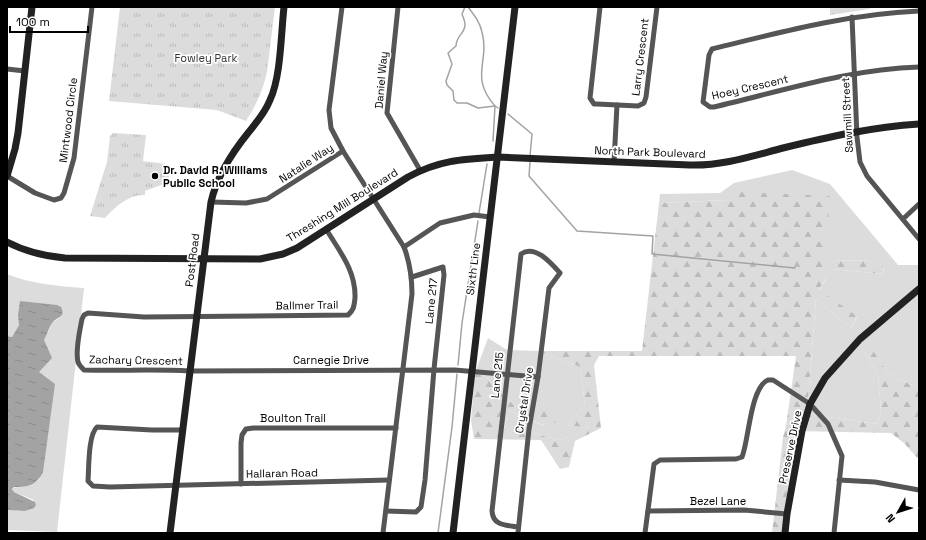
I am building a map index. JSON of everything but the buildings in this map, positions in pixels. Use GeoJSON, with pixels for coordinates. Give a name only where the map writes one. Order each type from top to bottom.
{"type":"FeatureCollection","features":[{"type":"Feature","properties":{"kind":"street"},"geometry":{"type":"LineString","coordinates":[[7,176],[17,141],[32,7]]}},
{"type":"Feature","properties":{"kind":"street","name":"Mintwood Circle"},"geometry":{"type":"LineString","coordinates":[[7,176],[35,193],[54,200],[61,198],[74,158],[92,7]]}},
{"type":"Feature","properties":{"kind":"street","name":"Post Road"},"geometry":{"type":"LineString","coordinates":[[170,533],[211,202],[215,187],[222,172],[257,122],[270,100],[276,81],[284,7]]}},
{"type":"Feature","properties":{"kind":"street"},"geometry":{"type":"LineString","coordinates":[[342,7],[329,110],[331,128],[343,151],[404,247],[409,259],[412,277],[412,294],[383,533]]}},
{"type":"Feature","properties":{"kind":"street","name":"Daniel Way"},"geometry":{"type":"LineString","coordinates":[[398,7],[387,113],[420,170]]}},
{"type":"Feature","properties":{"kind":"street","name":"Sixth Line"},"geometry":{"type":"LineString","coordinates":[[453,533],[516,7]]}},
{"type":"Feature","properties":{"kind":"street","name":"Larry Crescent"},"geometry":{"type":"LineString","coordinates":[[600,7],[590,98],[594,104],[638,106],[646,100],[657,7]]}},
{"type":"Feature","properties":{"kind":"street"},"geometry":{"type":"LineString","coordinates":[[852,17],[876,11],[919,11]]}},
{"type":"Feature","properties":{"kind":"street","name":"Hoey Crescent"},"geometry":{"type":"LineString","coordinates":[[852,17],[806,26],[712,49],[709,55],[703,102],[710,107],[714,107],[813,82],[855,74]]}},
{"type":"Feature","properties":{"kind":"street","name":"Sawmill Street"},"geometry":{"type":"LineString","coordinates":[[852,17],[859,155],[867,176],[919,238]]}},
{"type":"Feature","properties":{"kind":"street"},"geometry":{"type":"LineString","coordinates":[[855,74],[880,70],[919,67]]}},
{"type":"Feature","properties":{"kind":"street"},"geometry":{"type":"LineString","coordinates":[[7,69],[25,71]]}},
{"type":"Feature","properties":{"kind":"street"},"geometry":{"type":"LineString","coordinates":[[614,162],[617,105]]}},
{"type":"Feature","properties":{"kind":"street","name":"North Park Boulevard"},"geometry":{"type":"LineString","coordinates":[[497,157],[712,165],[857,131],[919,124]]}},
{"type":"Feature","properties":{"kind":"street","name":"Natalie Way"},"geometry":{"type":"LineString","coordinates":[[211,202],[246,203],[267,199],[343,151]]}},
{"type":"Feature","properties":{"kind":"street","name":"Threshing Mill Boulevard"},"geometry":{"type":"LineString","coordinates":[[7,242],[26,251],[42,256],[59,258],[260,259],[279,255],[297,248],[420,170],[453,160],[497,157]]}},
{"type":"Feature","properties":{"kind":"street"},"geometry":{"type":"LineString","coordinates":[[903,219],[919,204]]}},
{"type":"Feature","properties":{"kind":"street"},"geometry":{"type":"LineString","coordinates":[[404,247],[440,223],[474,215],[490,218]]}},
{"type":"Feature","properties":{"kind":"street","name":"Ballmer Trail"},"geometry":{"type":"LineString","coordinates":[[196,316],[348,315],[353,311],[355,289],[354,279],[326,229]]}},
{"type":"Feature","properties":{"kind":"street","name":"Lane 215"},"geometry":{"type":"LineString","coordinates":[[518,530],[498,523],[493,519],[492,515],[521,254],[526,251],[535,251],[560,273]]}},
{"type":"Feature","properties":{"kind":"street","name":"Lane 217"},"geometry":{"type":"LineString","coordinates":[[412,277],[443,267],[444,275],[434,370]]}},
{"type":"Feature","properties":{"kind":"street","name":"Crystal Drive"},"geometry":{"type":"LineString","coordinates":[[518,530],[549,288],[560,273]]}},
{"type":"Feature","properties":{"kind":"street","name":"Preserve Drive"},"geometry":{"type":"LineString","coordinates":[[785,533],[802,432],[810,404],[825,378],[860,339],[919,289]]}},
{"type":"Feature","properties":{"kind":"street","name":"Zachary Crescent"},"geometry":{"type":"LineString","coordinates":[[190,371],[84,370],[78,362],[80,334],[82,319],[84,315],[88,314],[144,317],[196,316]]}},
{"type":"Feature","properties":{"kind":"street"},"geometry":{"type":"LineString","coordinates":[[386,510],[416,512],[421,507],[425,480],[434,370]]}},
{"type":"Feature","properties":{"kind":"street","name":"Carnegie Drive"},"geometry":{"type":"LineString","coordinates":[[190,371],[472,370],[538,377]]}},
{"type":"Feature","properties":{"kind":"street"},"geometry":{"type":"LineString","coordinates":[[645,533],[652,468],[656,461],[666,459],[731,459],[742,456],[752,410],[762,385],[768,380],[773,380],[810,404],[828,424],[842,456],[834,533]]}},
{"type":"Feature","properties":{"kind":"street","name":"Hallaran Road"},"geometry":{"type":"LineString","coordinates":[[182,430],[97,427],[94,430],[92,441],[88,481],[93,486],[126,487],[389,480]]}},
{"type":"Feature","properties":{"kind":"street","name":"Boulton Trail"},"geometry":{"type":"LineString","coordinates":[[241,484],[241,443],[242,435],[246,429],[396,428]]}},
{"type":"Feature","properties":{"kind":"street"},"geometry":{"type":"LineString","coordinates":[[840,480],[875,482],[919,490]]}},
{"type":"Feature","properties":{"kind":"street","name":"Bezel Lane"},"geometry":{"type":"LineString","coordinates":[[648,511],[744,510],[787,514]]}},
{"type":"Feature","properties":{"kind":"green space","name":"Fowley Park"},"geometry":{"type":"Polygon","coordinates":[[[120,7],[275,7],[267,72],[259,98],[246,121],[217,110],[109,101],[120,7]]]}},
{"type":"Feature","properties":{"kind":"green space"},"geometry":{"type":"Polygon","coordinates":[[[830,7],[872,7],[869,9],[830,15],[830,7]]]}},
{"type":"Feature","properties":{"kind":"green space"},"geometry":{"type":"Polygon","coordinates":[[[113,133],[146,135],[143,161],[166,164],[164,173],[169,170],[169,179],[161,185],[145,191],[145,195],[139,195],[123,202],[105,218],[90,216],[107,162],[110,136],[113,133]]]}},
{"type":"Feature","properties":{"kind":"green space"},"geometry":{"type":"Polygon","coordinates":[[[792,170],[830,184],[898,265],[919,265],[919,388],[888,374],[872,350],[865,353],[878,374],[881,412],[877,424],[807,414],[816,299],[851,328],[857,317],[819,291],[831,269],[884,274],[882,261],[825,260],[727,200],[659,203],[660,194],[720,193],[734,183],[792,170]]]}},
{"type":"Feature","properties":{"kind":"green space"},"geometry":{"type":"Polygon","coordinates":[[[737,192],[830,196],[825,260],[882,261],[884,274],[831,269],[819,290],[857,316],[851,328],[816,299],[807,414],[877,424],[881,412],[878,374],[865,353],[872,349],[888,374],[919,388],[919,460],[905,444],[891,433],[795,431],[782,533],[772,533],[783,437],[786,426],[796,356],[599,356],[594,365],[601,428],[575,441],[569,467],[560,469],[541,440],[474,439],[471,420],[475,373],[481,372],[515,406],[531,412],[546,403],[557,422],[545,426],[510,411],[503,430],[509,434],[522,423],[534,434],[561,440],[589,428],[567,425],[585,405],[580,367],[538,351],[642,351],[659,203],[727,200],[737,192]]]}},
{"type":"Feature","properties":{"kind":"green space"},"geometry":{"type":"Polygon","coordinates":[[[7,274],[35,282],[84,288],[57,532],[7,530],[7,510],[25,511],[34,500],[14,492],[13,488],[34,484],[40,478],[39,372],[44,340],[53,322],[61,317],[62,310],[19,318],[19,325],[12,337],[7,336],[7,274]]]}},
{"type":"Feature","properties":{"kind":"green space"},"geometry":{"type":"Polygon","coordinates":[[[488,338],[507,350],[538,351],[580,367],[585,405],[567,425],[590,428],[561,440],[534,434],[522,423],[509,434],[503,431],[510,411],[544,426],[531,412],[515,406],[481,372],[475,373],[488,338]]]}},
{"type":"Feature","properties":{"kind":"water"},"geometry":{"type":"Polygon","coordinates":[[[20,301],[57,305],[61,307],[63,313],[52,324],[44,340],[52,358],[39,372],[55,384],[43,472],[31,485],[14,487],[12,489],[14,492],[35,502],[36,505],[34,508],[25,511],[7,510],[7,336],[12,337],[19,325],[18,315],[20,301]]]}},
{"type":"Feature","properties":{"kind":"waterway"},"geometry":{"type":"LineString","coordinates":[[465,7],[462,14],[465,23],[464,30],[456,42],[456,46],[448,53],[452,64],[446,81],[447,85],[453,91],[454,100],[457,103],[467,103],[478,108],[495,106],[498,108]]}},
{"type":"Feature","properties":{"kind":"waterway"},"geometry":{"type":"LineString","coordinates":[[468,7],[475,16],[482,32],[484,43],[482,69],[483,86],[487,95],[495,106],[493,141]]}},
{"type":"Feature","properties":{"kind":"waterway"},"geometry":{"type":"LineString","coordinates":[[508,114],[532,134],[530,156]]}},
{"type":"Feature","properties":{"kind":"waterway"},"geometry":{"type":"LineString","coordinates":[[530,162],[529,176],[577,231],[653,236],[652,254],[795,268]]}},
{"type":"Feature","properties":{"kind":"waterway"},"geometry":{"type":"LineString","coordinates":[[479,213],[487,164]]}},
{"type":"Feature","properties":{"kind":"waterway"},"geometry":{"type":"LineString","coordinates":[[458,365],[462,323],[478,221]]}},
{"type":"Feature","properties":{"kind":"waterway"},"geometry":{"type":"LineString","coordinates":[[438,533],[452,427],[457,374]]}},
{"type":"Feature","properties":{"kind":"place","name":"Dr. David R. Williams Public School"},"geometry":{"type":"Point","coordinates":[155,176]}}]}
